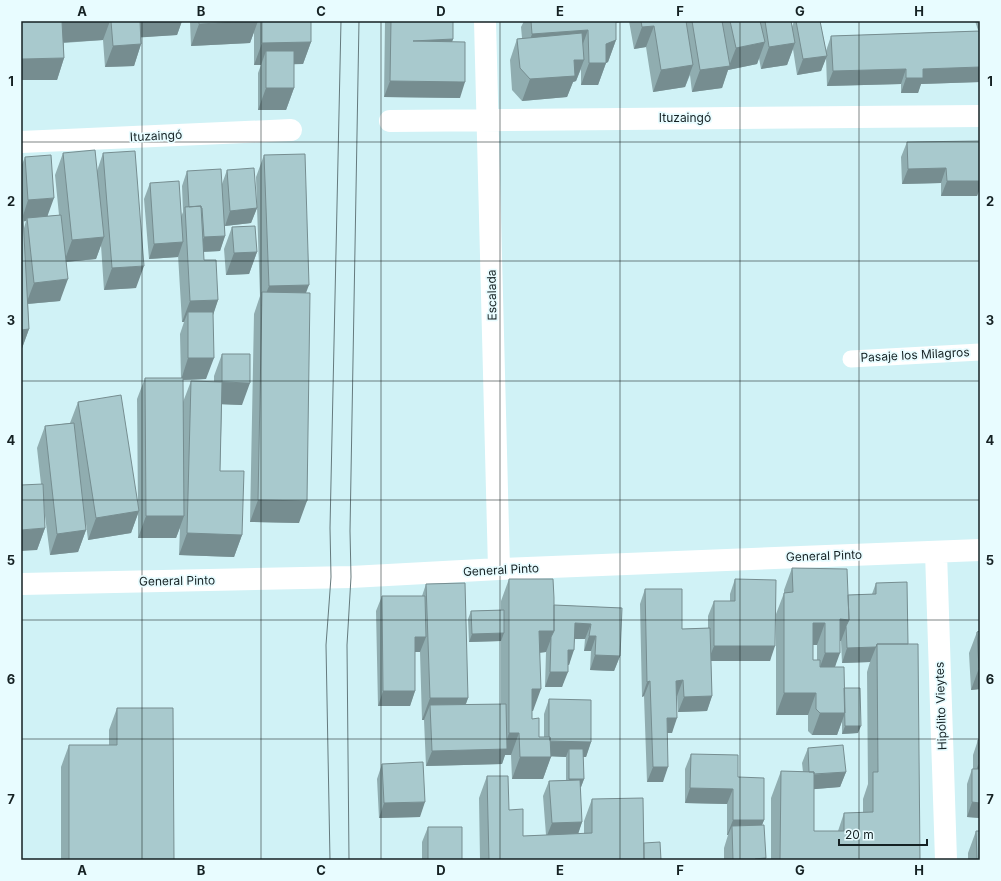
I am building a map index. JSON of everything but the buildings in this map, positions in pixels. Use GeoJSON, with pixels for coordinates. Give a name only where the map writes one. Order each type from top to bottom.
{"type":"FeatureCollection","features":[{"type":"Feature","properties":{"kind":"street","name":"Escalada"},"geometry":{"type":"LineString","coordinates":[[485,21],[499,569]]}},
{"type":"Feature","properties":{"kind":"street","name":"Ituzaingó"},"geometry":{"type":"LineString","coordinates":[[390,120],[980,116]]}},
{"type":"Feature","properties":{"kind":"street","name":"Ituzaingó"},"geometry":{"type":"LineString","coordinates":[[21,142],[291,130]]}},
{"type":"Feature","properties":{"kind":"street","name":"General Pinto"},"geometry":{"type":"LineString","coordinates":[[21,584],[351,577],[499,569],[980,550]]}},
{"type":"Feature","properties":{"kind":"street","name":"Hipólito Vieytes"},"geometry":{"type":"LineString","coordinates":[[936,552],[946,860]]}},
{"type":"Feature","properties":{"kind":"lane","name":"Pasaje los Milagros"},"geometry":{"type":"LineString","coordinates":[[851,359],[980,352]]}},
{"type":"Feature","properties":{"kind":"tram line"},"geometry":{"type":"LineString","coordinates":[[330,860],[326,645],[331,577],[330,528],[341,21]]}},
{"type":"Feature","properties":{"kind":"tram line"},"geometry":{"type":"LineString","coordinates":[[349,860],[347,645],[351,577],[350,531],[359,21]]}}]}
